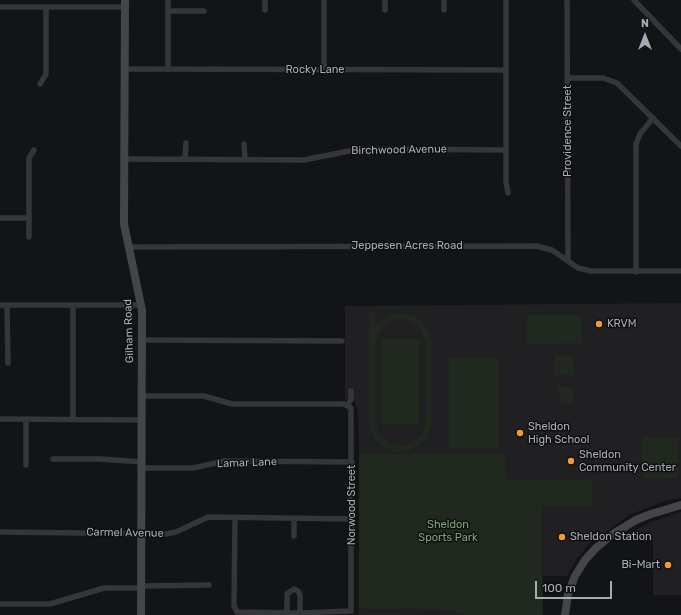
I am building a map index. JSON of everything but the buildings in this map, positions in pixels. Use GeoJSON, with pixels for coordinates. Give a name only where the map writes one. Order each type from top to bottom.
{"type":"FeatureCollection","features":[{"type":"Feature","properties":{"kind":"street"},"geometry":{"type":"LineString","coordinates":[[168,0],[168,69]]}},
{"type":"Feature","properties":{"kind":"street"},"geometry":{"type":"LineString","coordinates":[[265,0],[265,10]]}},
{"type":"Feature","properties":{"kind":"street"},"geometry":{"type":"LineString","coordinates":[[324,0],[324,70]]}},
{"type":"Feature","properties":{"kind":"street"},"geometry":{"type":"LineString","coordinates":[[385,0],[386,10]]}},
{"type":"Feature","properties":{"kind":"street"},"geometry":{"type":"LineString","coordinates":[[444,0],[444,10]]}},
{"type":"Feature","properties":{"kind":"street"},"geometry":{"type":"LineString","coordinates":[[506,0],[506,182],[508,193]]}},
{"type":"Feature","properties":{"kind":"street","name":"Providence Street"},"geometry":{"type":"LineString","coordinates":[[567,0],[568,261]]}},
{"type":"Feature","properties":{"kind":"street"},"geometry":{"type":"LineString","coordinates":[[634,0],[681,49]]}},
{"type":"Feature","properties":{"kind":"street"},"geometry":{"type":"LineString","coordinates":[[0,7],[125,4]]}},
{"type":"Feature","properties":{"kind":"street","name":"Gilham Road"},"geometry":{"type":"LineString","coordinates":[[125,4],[124,224],[141,305],[142,340],[141,615]]}},
{"type":"Feature","properties":{"kind":"street"},"geometry":{"type":"LineString","coordinates":[[40,84],[46,74],[46,7]]}},
{"type":"Feature","properties":{"kind":"street"},"geometry":{"type":"LineString","coordinates":[[168,11],[204,11]]}},
{"type":"Feature","properties":{"kind":"street","name":"Rocky Lane"},"geometry":{"type":"LineString","coordinates":[[124,69],[506,70]]}},
{"type":"Feature","properties":{"kind":"street"},"geometry":{"type":"LineString","coordinates":[[568,78],[595,77],[611,80],[619,85],[681,146]]}},
{"type":"Feature","properties":{"kind":"street"},"geometry":{"type":"LineString","coordinates":[[636,272],[636,144],[638,137],[653,118]]}},
{"type":"Feature","properties":{"kind":"street"},"geometry":{"type":"LineString","coordinates":[[186,143],[186,159]]}},
{"type":"Feature","properties":{"kind":"street"},"geometry":{"type":"LineString","coordinates":[[244,144],[245,159]]}},
{"type":"Feature","properties":{"kind":"street","name":"Birchwood Avenue"},"geometry":{"type":"LineString","coordinates":[[124,159],[307,159],[359,149],[506,150]]}},
{"type":"Feature","properties":{"kind":"street"},"geometry":{"type":"LineString","coordinates":[[29,237],[29,158],[34,150]]}},
{"type":"Feature","properties":{"kind":"street"},"geometry":{"type":"LineString","coordinates":[[0,218],[29,218]]}},
{"type":"Feature","properties":{"kind":"street","name":"Jeppesen Acres Road"},"geometry":{"type":"LineString","coordinates":[[128,247],[536,246],[552,250],[581,269],[589,271],[681,271]]}},
{"type":"Feature","properties":{"kind":"street"},"geometry":{"type":"LineString","coordinates":[[0,304],[141,305]]}},
{"type":"Feature","properties":{"kind":"street"},"geometry":{"type":"LineString","coordinates":[[7,305],[8,363]]}},
{"type":"Feature","properties":{"kind":"street"},"geometry":{"type":"LineString","coordinates":[[73,305],[73,420]]}},
{"type":"Feature","properties":{"kind":"street"},"geometry":{"type":"LineString","coordinates":[[142,340],[342,341]]}},
{"type":"Feature","properties":{"kind":"street"},"geometry":{"type":"LineString","coordinates":[[142,396],[204,396],[232,404],[346,405],[351,399],[351,391]]}},
{"type":"Feature","properties":{"kind":"street","name":"Norwood Street"},"geometry":{"type":"LineString","coordinates":[[300,613],[348,613],[351,610],[352,411],[346,405]]}},
{"type":"Feature","properties":{"kind":"street"},"geometry":{"type":"LineString","coordinates":[[0,419],[142,420]]}},
{"type":"Feature","properties":{"kind":"street"},"geometry":{"type":"LineString","coordinates":[[26,419],[26,465]]}},
{"type":"Feature","properties":{"kind":"street","name":"Lamar Lane"},"geometry":{"type":"LineString","coordinates":[[53,459],[100,459],[142,465],[193,468],[225,461],[352,462]]}},
{"type":"Feature","properties":{"kind":"street"},"geometry":{"type":"LineString","coordinates":[[565,615],[568,594],[575,576],[585,560],[596,548],[613,534],[636,520],[681,505]]}},
{"type":"Feature","properties":{"kind":"street","name":"Carmel Avenue"},"geometry":{"type":"LineString","coordinates":[[0,532],[170,534],[206,517],[352,519]]}},
{"type":"Feature","properties":{"kind":"street"},"geometry":{"type":"LineString","coordinates":[[235,517],[234,606],[236,611],[241,613],[287,613],[300,613],[300,595],[298,591],[294,589],[290,590],[287,594],[287,613]]}},
{"type":"Feature","properties":{"kind":"street"},"geometry":{"type":"LineString","coordinates":[[294,518],[294,536]]}},
{"type":"Feature","properties":{"kind":"street"},"geometry":{"type":"LineString","coordinates":[[0,604],[50,604],[104,588],[209,585]]}},
{"type":"Feature","properties":{"kind":"shaded area","name":"Sheldon High School"},"geometry":{"type":"Polygon","coordinates":[[[681,303],[681,498],[667,500],[629,515],[588,545],[577,559],[567,576],[543,576],[542,506],[593,506],[506,480],[504,454],[359,454],[358,412],[355,402],[345,399],[345,306],[681,303]]]}},
{"type":"Feature","properties":{"kind":"shaded area"},"geometry":{"type":"Polygon","coordinates":[[[681,512],[681,595],[653,595],[653,540],[620,539],[648,523],[681,512]]]}},
{"type":"Feature","properties":{"kind":"shaded area"},"geometry":{"type":"Polygon","coordinates":[[[359,609],[448,610],[464,615],[359,615],[359,609]]]}},
{"type":"Feature","properties":{"kind":"green space"},"geometry":{"type":"Polygon","coordinates":[[[369,312],[375,312],[376,325],[390,315],[400,313],[411,315],[421,320],[430,334],[432,344],[432,426],[425,441],[411,450],[395,452],[385,448],[376,441],[371,431],[369,421],[369,312]],[[401,319],[384,325],[376,340],[375,421],[377,429],[384,440],[401,446],[417,440],[422,433],[426,421],[425,340],[417,325],[401,319]]]}},
{"type":"Feature","properties":{"kind":"green space"},"geometry":{"type":"Polygon","coordinates":[[[527,315],[581,315],[582,343],[527,344],[527,315]]]}},
{"type":"Feature","properties":{"kind":"green space"},"geometry":{"type":"Polygon","coordinates":[[[382,339],[419,339],[419,424],[382,424],[382,339]]]}},
{"type":"Feature","properties":{"kind":"green space"},"geometry":{"type":"Polygon","coordinates":[[[573,355],[573,375],[554,375],[554,356],[573,355]]]}},
{"type":"Feature","properties":{"kind":"green space"},"geometry":{"type":"Polygon","coordinates":[[[449,358],[499,358],[499,448],[449,448],[449,358]]]}},
{"type":"Feature","properties":{"kind":"green space"},"geometry":{"type":"Polygon","coordinates":[[[558,387],[573,387],[573,403],[561,403],[561,395],[558,395],[558,387]]]}},
{"type":"Feature","properties":{"kind":"green space"},"geometry":{"type":"Polygon","coordinates":[[[646,437],[678,438],[678,478],[643,478],[642,440],[646,437]]]}},
{"type":"Feature","properties":{"kind":"green space","name":"Sheldon Sports Park"},"geometry":{"type":"Polygon","coordinates":[[[359,454],[505,454],[506,480],[592,480],[593,506],[542,506],[543,615],[464,615],[448,610],[359,609],[359,454]]]}},
{"type":"Feature","properties":{"kind":"place","name":"KRVM"},"geometry":{"type":"Point","coordinates":[599,324]}},
{"type":"Feature","properties":{"kind":"place","name":"Sheldon High School"},"geometry":{"type":"Point","coordinates":[520,433]}},
{"type":"Feature","properties":{"kind":"place","name":"Sheldon Community Center"},"geometry":{"type":"Point","coordinates":[571,461]}},
{"type":"Feature","properties":{"kind":"place","name":"Sheldon Station"},"geometry":{"type":"Point","coordinates":[562,537]}},
{"type":"Feature","properties":{"kind":"place","name":"Bi-Mart"},"geometry":{"type":"Point","coordinates":[668,565]}}]}
